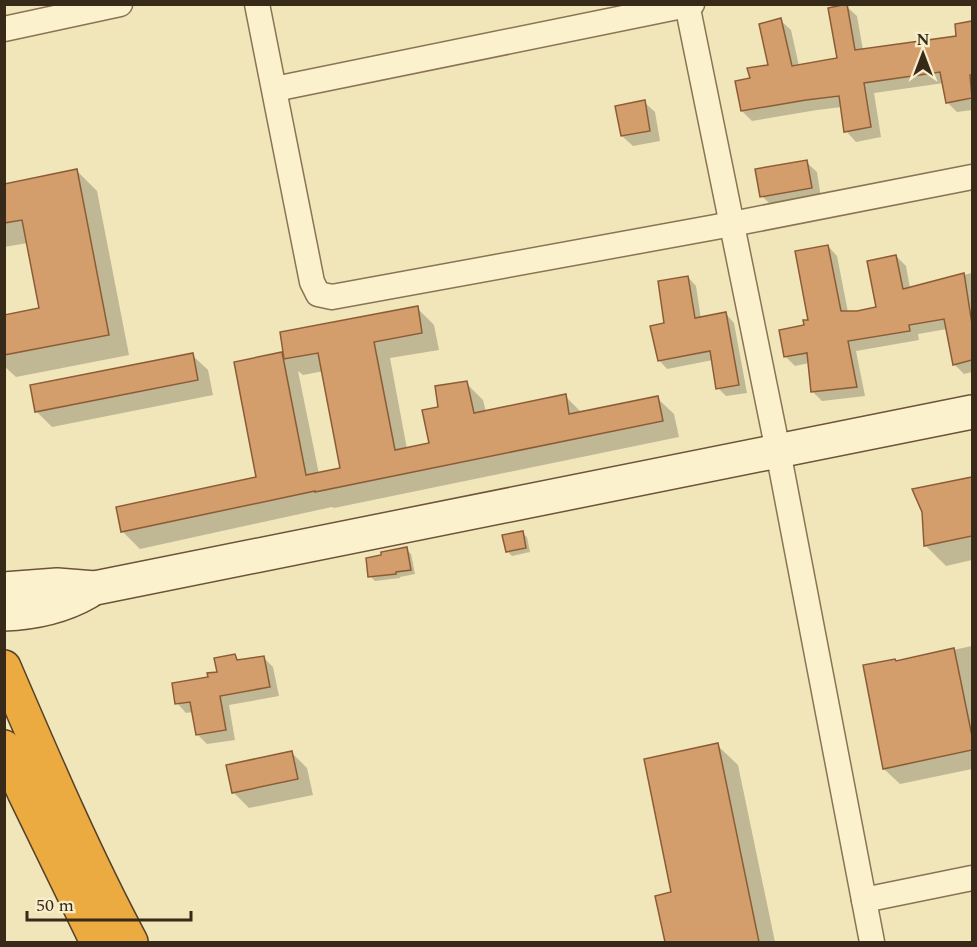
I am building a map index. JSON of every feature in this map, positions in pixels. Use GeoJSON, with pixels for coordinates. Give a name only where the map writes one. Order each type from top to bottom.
{"type":"FeatureCollection","features":[{"type":"Feature","properties":{"kind":"highway"},"geometry":{"type":"LineString","coordinates":[[4,667],[84,847],[132,942]]}},
{"type":"Feature","properties":{"kind":"highway"},"geometry":{"type":"LineString","coordinates":[[4,747],[97,942]]}},
{"type":"Feature","properties":{"kind":"street"},"geometry":{"type":"LineString","coordinates":[[4,29],[120,4]]}},
{"type":"Feature","properties":{"kind":"street"},"geometry":{"type":"LineString","coordinates":[[257,4],[312,282],[318,294],[332,297],[732,224],[972,177]]}},
{"type":"Feature","properties":{"kind":"street"},"geometry":{"type":"LineString","coordinates":[[275,89],[689,5],[778,451],[872,942]]}},
{"type":"Feature","properties":{"kind":"street"},"geometry":{"type":"LineString","coordinates":[[4,588],[57,585],[95,588],[972,412]]}},
{"type":"Feature","properties":{"kind":"street"},"geometry":{"type":"LineString","coordinates":[[4,614],[26,613],[49,608],[73,601],[95,588]]}},
{"type":"Feature","properties":{"kind":"street"},"geometry":{"type":"LineString","coordinates":[[864,900],[972,878]]}},
{"type":"Feature","properties":{"kind":"building"},"geometry":{"type":"Polygon","coordinates":[[[847,4],[855,50],[956,36],[955,24],[972,21],[972,75],[970,75],[972,98],[946,103],[940,72],[864,83],[871,127],[844,132],[839,96],[741,111],[735,81],[750,78],[747,68],[768,65],[759,24],[781,18],[792,66],[837,58],[828,8],[847,4]]]}},
{"type":"Feature","properties":{"kind":"building"},"geometry":{"type":"Polygon","coordinates":[[[645,100],[650,131],[621,136],[615,106],[645,100]]]}},
{"type":"Feature","properties":{"kind":"building"},"geometry":{"type":"Polygon","coordinates":[[[807,160],[812,188],[760,197],[755,169],[807,160]]]}},
{"type":"Feature","properties":{"kind":"building"},"geometry":{"type":"Polygon","coordinates":[[[77,169],[109,335],[4,355],[4,315],[39,308],[22,220],[4,223],[4,184],[77,169]]]}},
{"type":"Feature","properties":{"kind":"building"},"geometry":{"type":"Polygon","coordinates":[[[828,245],[841,311],[857,311],[876,307],[867,261],[896,255],[903,289],[964,273],[972,324],[972,360],[953,365],[944,319],[909,325],[910,331],[848,341],[857,387],[811,392],[807,353],[784,357],[779,330],[804,325],[803,320],[808,320],[795,251],[828,245]]]}},
{"type":"Feature","properties":{"kind":"building"},"geometry":{"type":"Polygon","coordinates":[[[688,276],[695,318],[726,312],[739,385],[716,389],[710,351],[658,361],[650,326],[664,323],[658,281],[688,276]]]}},
{"type":"Feature","properties":{"kind":"building"},"geometry":{"type":"Polygon","coordinates":[[[418,306],[422,333],[374,342],[395,450],[429,443],[422,410],[438,407],[435,386],[467,381],[474,413],[566,394],[569,414],[658,396],[663,421],[121,532],[116,507],[256,477],[234,362],[282,352],[306,475],[340,468],[318,353],[284,359],[280,332],[418,306]]]}},
{"type":"Feature","properties":{"kind":"building"},"geometry":{"type":"Polygon","coordinates":[[[193,353],[198,380],[35,412],[30,385],[193,353]]]}},
{"type":"Feature","properties":{"kind":"building"},"geometry":{"type":"Polygon","coordinates":[[[972,477],[972,536],[924,546],[922,512],[912,489],[972,477]]]}},
{"type":"Feature","properties":{"kind":"building"},"geometry":{"type":"Polygon","coordinates":[[[523,531],[526,548],[506,552],[502,535],[523,531]]]}},
{"type":"Feature","properties":{"kind":"building"},"geometry":{"type":"Polygon","coordinates":[[[407,547],[411,570],[368,577],[366,558],[381,555],[381,552],[407,547]]]}},
{"type":"Feature","properties":{"kind":"building"},"geometry":{"type":"Polygon","coordinates":[[[954,648],[972,736],[972,750],[883,769],[863,665],[895,659],[896,661],[954,648]]]}},
{"type":"Feature","properties":{"kind":"building"},"geometry":{"type":"Polygon","coordinates":[[[235,654],[237,660],[264,656],[270,687],[220,696],[226,730],[196,735],[190,702],[175,704],[172,683],[208,677],[207,673],[217,672],[214,658],[235,654]]]}},
{"type":"Feature","properties":{"kind":"building"},"geometry":{"type":"Polygon","coordinates":[[[718,743],[759,942],[665,942],[655,896],[671,892],[644,759],[718,743]]]}},
{"type":"Feature","properties":{"kind":"building"},"geometry":{"type":"Polygon","coordinates":[[[292,751],[298,779],[232,793],[226,765],[292,751]]]}}]}
